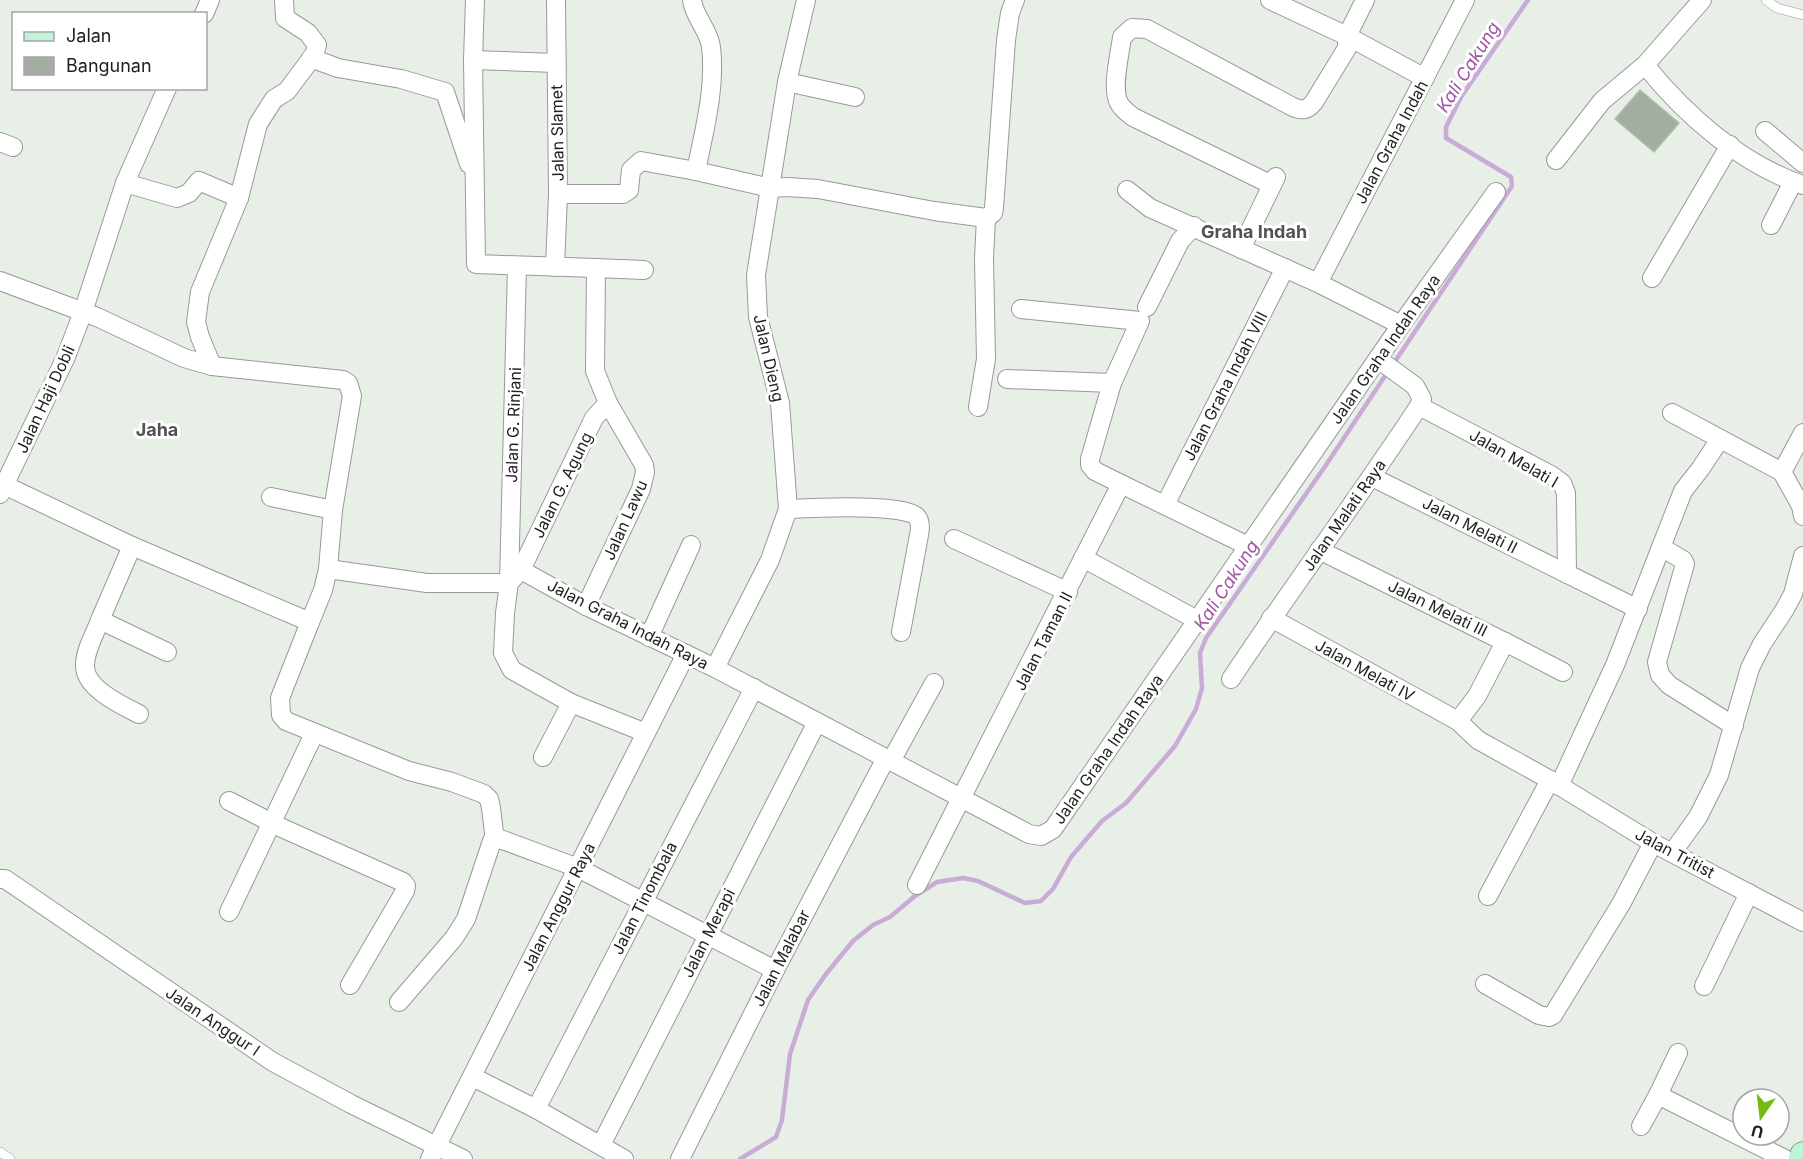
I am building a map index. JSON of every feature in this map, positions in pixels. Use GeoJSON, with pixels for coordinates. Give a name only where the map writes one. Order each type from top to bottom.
{"type":"FeatureCollection","features":[{"type":"Feature","properties":{"kind":"street"},"geometry":{"type":"LineString","coordinates":[[212,366],[196,322],[200,292],[239,198],[262,115],[274,99],[287,91],[311,58],[317,45],[308,33],[285,18],[284,0]]}},
{"type":"Feature","properties":{"kind":"street"},"geometry":{"type":"LineString","coordinates":[[475,0],[473,60],[476,264],[644,270]]}},
{"type":"Feature","properties":{"kind":"street","name":"Jalan Slamet"},"geometry":{"type":"LineString","coordinates":[[555,267],[558,194],[556,0]]}},
{"type":"Feature","properties":{"kind":"street"},"geometry":{"type":"LineString","coordinates":[[692,0],[693,9],[711,44],[712,87],[696,171]]}},
{"type":"Feature","properties":{"kind":"street","name":"Jalan Dieng"},"geometry":{"type":"LineString","coordinates":[[715,668],[770,560],[788,509],[780,403],[758,317],[756,275],[788,82],[806,0]]}},
{"type":"Feature","properties":{"kind":"street"},"geometry":{"type":"LineString","coordinates":[[558,194],[623,194],[629,190],[631,170],[641,161],[771,188],[818,189],[986,218],[993,213],[994,208],[1006,40],[1010,13],[1015,0]]}},
{"type":"Feature","properties":{"kind":"street"},"geometry":{"type":"LineString","coordinates":[[1270,0],[1347,36],[1425,78]]}},
{"type":"Feature","properties":{"kind":"street"},"geometry":{"type":"LineString","coordinates":[[1241,249],[1274,181],[1132,117],[1118,102],[1115,90],[1122,37],[1132,28],[1147,29],[1291,106],[1303,110],[1309,108],[1314,102],[1347,48],[1347,36],[1365,0]]}},
{"type":"Feature","properties":{"kind":"street","name":"Jalan Graha Indah"},"geometry":{"type":"LineString","coordinates":[[1318,283],[1465,0]]}},
{"type":"Feature","properties":{"kind":"street"},"geometry":{"type":"LineString","coordinates":[[1556,160],[1602,101],[1645,65],[1702,0]]}},
{"type":"Feature","properties":{"kind":"street"},"geometry":{"type":"LineString","coordinates":[[311,58],[338,68],[401,79],[445,92],[475,180]]}},
{"type":"Feature","properties":{"kind":"street"},"geometry":{"type":"LineString","coordinates":[[473,60],[555,63]]}},
{"type":"Feature","properties":{"kind":"street"},"geometry":{"type":"LineString","coordinates":[[1645,65],[1674,99],[1694,117],[1761,167],[1798,184],[1771,225]]}},
{"type":"Feature","properties":{"kind":"street"},"geometry":{"type":"LineString","coordinates":[[788,82],[855,97]]}},
{"type":"Feature","properties":{"kind":"street","name":"Jalan Haji Dobli"},"geometry":{"type":"LineString","coordinates":[[1,488],[56,378],[83,312],[125,183],[166,90]]}},
{"type":"Feature","properties":{"kind":"street"},"geometry":{"type":"LineString","coordinates":[[1765,130],[1803,163]]}},
{"type":"Feature","properties":{"kind":"street"},"geometry":{"type":"LineString","coordinates":[[1652,278],[1730,145]]}},
{"type":"Feature","properties":{"kind":"street"},"geometry":{"type":"LineString","coordinates":[[125,183],[177,198],[189,193],[199,182],[239,198]]}},
{"type":"Feature","properties":{"kind":"street"},"geometry":{"type":"LineString","coordinates":[[1127,190],[1150,208],[1318,283],[1401,325]]}},
{"type":"Feature","properties":{"kind":"street","name":"Jalan Graha Indah Raya"},"geometry":{"type":"LineString","coordinates":[[515,576],[586,606],[715,668],[963,797],[1029,834],[1041,836],[1053,829],[1248,546],[1383,362],[1401,325],[1496,192]]}},
{"type":"Feature","properties":{"kind":"street"},"geometry":{"type":"LineString","coordinates":[[978,407],[986,359],[984,259],[986,218]]}},
{"type":"Feature","properties":{"kind":"street"},"geometry":{"type":"LineString","coordinates":[[1194,226],[1180,241],[1143,314],[1112,383],[1090,465],[1095,471],[1248,546]]}},
{"type":"Feature","properties":{"kind":"street","name":"Jalan G. Rinjani"},"geometry":{"type":"LineString","coordinates":[[517,266],[515,576],[505,613],[503,653],[512,670],[572,703],[646,733]]}},
{"type":"Feature","properties":{"kind":"street","name":"Jalan Lawu"},"geometry":{"type":"LineString","coordinates":[[586,606],[645,480],[644,465],[608,403],[595,371],[596,268]]}},
{"type":"Feature","properties":{"kind":"street","name":"Jalan Graha Indah VIII"},"geometry":{"type":"LineString","coordinates":[[1166,505],[1285,268]]}},
{"type":"Feature","properties":{"kind":"street"},"geometry":{"type":"LineString","coordinates":[[0,281],[83,312],[184,358],[212,366],[348,382],[352,396],[333,510],[328,569],[280,698],[281,715],[285,721],[314,734],[409,771],[452,782],[484,794],[489,799],[495,840]]}},
{"type":"Feature","properties":{"kind":"street"},"geometry":{"type":"LineString","coordinates":[[1021,309],[1143,314]]}},
{"type":"Feature","properties":{"kind":"street"},"geometry":{"type":"LineString","coordinates":[[1383,362],[1415,386],[1422,399],[1419,406]]}},
{"type":"Feature","properties":{"kind":"street"},"geometry":{"type":"LineString","coordinates":[[1007,379],[1112,383]]}},
{"type":"Feature","properties":{"kind":"street","name":"Jalan G. Agung"},"geometry":{"type":"LineString","coordinates":[[515,576],[594,418],[608,403]]}},
{"type":"Feature","properties":{"kind":"street","name":"Jalan Malati Raya"},"geometry":{"type":"LineString","coordinates":[[1231,679],[1419,406]]}},
{"type":"Feature","properties":{"kind":"street","name":"Jalan Melati I"},"geometry":{"type":"LineString","coordinates":[[1419,406],[1551,475],[1562,483],[1566,493],[1567,574]]}},
{"type":"Feature","properties":{"kind":"street"},"geometry":{"type":"LineString","coordinates":[[1672,413],[1782,472],[1801,506],[1803,516]]}},
{"type":"Feature","properties":{"kind":"street"},"geometry":{"type":"LineString","coordinates":[[1782,472],[1803,433]]}},
{"type":"Feature","properties":{"kind":"street"},"geometry":{"type":"LineString","coordinates":[[1488,896],[1554,783],[1615,665],[1683,491],[1720,439]]}},
{"type":"Feature","properties":{"kind":"street","name":"Jalan Melati II"},"geometry":{"type":"LineString","coordinates":[[1372,477],[1638,609]]}},
{"type":"Feature","properties":{"kind":"street","name":"Jalan Taman II"},"geometry":{"type":"LineString","coordinates":[[917,885],[1121,484]]}},
{"type":"Feature","properties":{"kind":"street"},"geometry":{"type":"LineString","coordinates":[[1,488],[310,622]]}},
{"type":"Feature","properties":{"kind":"street"},"geometry":{"type":"LineString","coordinates":[[271,497],[333,510]]}},
{"type":"Feature","properties":{"kind":"street"},"geometry":{"type":"LineString","coordinates":[[788,509],[863,507],[911,513],[917,517],[920,524],[920,535],[901,632]]}},
{"type":"Feature","properties":{"kind":"street"},"geometry":{"type":"LineString","coordinates":[[954,539],[1068,592]]}},
{"type":"Feature","properties":{"kind":"street"},"geometry":{"type":"LineString","coordinates":[[649,637],[691,545]]}},
{"type":"Feature","properties":{"kind":"street"},"geometry":{"type":"LineString","coordinates":[[132,546],[100,620],[86,657],[85,668],[88,677],[100,691],[139,714]]}},
{"type":"Feature","properties":{"kind":"street"},"geometry":{"type":"LineString","coordinates":[[1661,547],[1683,560],[1685,564],[1658,662],[1660,675],[1669,685],[1734,726]]}},
{"type":"Feature","properties":{"kind":"street","name":"Jalan Melati III"},"geometry":{"type":"LineString","coordinates":[[1319,550],[1505,642],[1477,696],[1458,721]]}},
{"type":"Feature","properties":{"kind":"street"},"geometry":{"type":"LineString","coordinates":[[1672,853],[1698,817],[1719,775],[1750,668],[1762,644],[1785,609],[1792,594],[1803,556]]}},
{"type":"Feature","properties":{"kind":"street"},"geometry":{"type":"LineString","coordinates":[[1083,558],[1197,620]]}},
{"type":"Feature","properties":{"kind":"street"},"geometry":{"type":"LineString","coordinates":[[328,569],[427,583],[515,576]]}},
{"type":"Feature","properties":{"kind":"street","name":"Jalan Melati IV"},"geometry":{"type":"LineString","coordinates":[[1271,618],[1458,721],[1478,740],[1554,783]]}},
{"type":"Feature","properties":{"kind":"street"},"geometry":{"type":"LineString","coordinates":[[100,620],[167,652]]}},
{"type":"Feature","properties":{"kind":"street"},"geometry":{"type":"LineString","coordinates":[[1505,642],[1563,672]]}},
{"type":"Feature","properties":{"kind":"street","name":"Jalan Anggur Raya"},"geometry":{"type":"LineString","coordinates":[[434,1152],[686,654]]}},
{"type":"Feature","properties":{"kind":"street","name":"Jalan Malabar"},"geometry":{"type":"LineString","coordinates":[[680,1159],[775,970],[888,760],[934,683]]}},
{"type":"Feature","properties":{"kind":"street","name":"Jalan Tinombala"},"geometry":{"type":"LineString","coordinates":[[536,1109],[754,688]]}},
{"type":"Feature","properties":{"kind":"street"},"geometry":{"type":"LineString","coordinates":[[543,757],[572,703]]}},
{"type":"Feature","properties":{"kind":"street","name":"Jalan Merapi"},"geometry":{"type":"LineString","coordinates":[[601,1145],[816,722]]}},
{"type":"Feature","properties":{"kind":"street"},"geometry":{"type":"LineString","coordinates":[[229,912],[314,734]]}},
{"type":"Feature","properties":{"kind":"street","name":"Jalan Tritist"},"geometry":{"type":"LineString","coordinates":[[1554,783],[1653,843],[1803,922]]}},
{"type":"Feature","properties":{"kind":"street"},"geometry":{"type":"LineString","coordinates":[[230,801],[403,882],[406,886],[350,985]]}},
{"type":"Feature","properties":{"kind":"street"},"geometry":{"type":"LineString","coordinates":[[399,1002],[454,938],[466,919],[492,841],[500,839],[578,868],[775,970]]}},
{"type":"Feature","properties":{"kind":"street"},"geometry":{"type":"LineString","coordinates":[[1485,984],[1539,1015],[1549,1017],[1553,1015],[1621,904],[1653,843]]}},
{"type":"Feature","properties":{"kind":"street","name":"Jalan Anggur I"},"geometry":{"type":"LineString","coordinates":[[0,879],[5,879],[273,1062],[434,1152],[463,1159]]}},
{"type":"Feature","properties":{"kind":"street"},"geometry":{"type":"LineString","coordinates":[[1704,986],[1749,893]]}},
{"type":"Feature","properties":{"kind":"street"},"geometry":{"type":"LineString","coordinates":[[1641,1126],[1678,1053]]}},
{"type":"Feature","properties":{"kind":"street"},"geometry":{"type":"LineString","coordinates":[[473,1077],[536,1109],[624,1159]]}},
{"type":"Feature","properties":{"kind":"street"},"geometry":{"type":"LineString","coordinates":[[1658,1095],[1785,1159]]}},
{"type":"Feature","properties":{"kind":"lane"},"geometry":{"type":"LineString","coordinates":[[1766,0],[1777,8],[1803,15]]}},
{"type":"Feature","properties":{"kind":"lane"},"geometry":{"type":"LineString","coordinates":[[0,1152],[10,1159]]}},
{"type":"Feature","properties":{"kind":"building"},"geometry":{"type":"Polygon","coordinates":[[[1640,90],[1679,123],[1654,152],[1615,119],[1640,90]]]}},
{"type":"Feature","properties":{"kind":"waterway","name":"Kali Cakung"},"geometry":{"type":"LineString","coordinates":[[1392,366],[1512,186],[1511,177],[1446,138],[1446,127],[1461,97],[1528,0]]}},
{"type":"Feature","properties":{"kind":"waterway","name":"Kali Cakung"},"geometry":{"type":"LineString","coordinates":[[740,1159],[776,1137],[782,1120],[790,1054],[808,1000],[853,941],[937,882],[963,878],[978,881],[1025,903],[1041,901],[1053,889],[1071,857],[1102,821],[1126,803],[1175,746],[1196,709],[1202,688],[1200,653],[1206,638],[1387,373]]}},
{"type":"Feature","properties":{"kind":"district","name":"Graha Indah"},"geometry":{"type":"Point","coordinates":[1254,231]}},
{"type":"Feature","properties":{"kind":"district","name":"Jaha"},"geometry":{"type":"Point","coordinates":[157,429]}}]}
